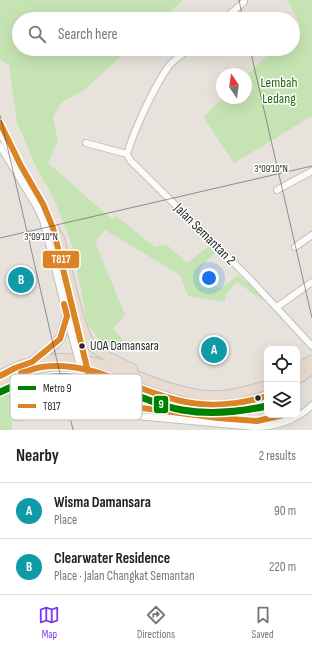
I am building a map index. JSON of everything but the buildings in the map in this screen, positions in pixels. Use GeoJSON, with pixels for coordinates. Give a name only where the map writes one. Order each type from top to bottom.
{"type":"FeatureCollection","features":[{"type":"Feature","properties":{"kind":"highway"},"geometry":{"type":"LineString","coordinates":[[53,228],[60,239],[86,338],[100,353],[128,366],[163,386]]}},
{"type":"Feature","properties":{"kind":"highway"},"geometry":{"type":"LineString","coordinates":[[32,362],[54,345],[60,338],[67,316]]}},
{"type":"Feature","properties":{"kind":"highway"},"geometry":{"type":"LineString","coordinates":[[0,376],[15,368],[32,362],[72,358],[99,363],[130,374]]}},
{"type":"Feature","properties":{"kind":"highway"},"geometry":{"type":"LineString","coordinates":[[300,366],[312,360]]}},
{"type":"Feature","properties":{"kind":"highway"},"geometry":{"type":"LineString","coordinates":[[20,374],[41,368],[66,366],[104,374]]}},
{"type":"Feature","properties":{"kind":"highway"},"geometry":{"type":"LineString","coordinates":[[300,378],[312,369]]}},
{"type":"Feature","properties":{"kind":"highway"},"geometry":{"type":"LineString","coordinates":[[0,384],[10,378]]}},
{"type":"Feature","properties":{"kind":"highway"},"geometry":{"type":"LineString","coordinates":[[142,378],[163,386],[202,395],[223,396],[249,391],[264,386]]}},
{"type":"Feature","properties":{"kind":"highway"},"geometry":{"type":"LineString","coordinates":[[142,388],[177,400],[203,404],[230,404],[252,401],[264,397]]}},
{"type":"Feature","properties":{"kind":"street"},"geometry":{"type":"LineString","coordinates":[[232,12],[244,2]]}},
{"type":"Feature","properties":{"kind":"street"},"geometry":{"type":"LineString","coordinates":[[86,143],[127,154],[130,142],[151,97],[169,66],[181,56]]}},
{"type":"Feature","properties":{"kind":"street"},"geometry":{"type":"LineString","coordinates":[[0,123],[21,166]]}},
{"type":"Feature","properties":{"kind":"street"},"geometry":{"type":"LineString","coordinates":[[0,134],[44,204],[53,228],[75,335],[85,374]]}},
{"type":"Feature","properties":{"kind":"street"},"geometry":{"type":"LineString","coordinates":[[0,146],[40,213],[67,316],[75,335]]}},
{"type":"Feature","properties":{"kind":"street","name":"Jalan Semantan 2"},"geometry":{"type":"LineString","coordinates":[[127,154],[130,160],[250,279],[312,346]]}},
{"type":"Feature","properties":{"kind":"street"},"geometry":{"type":"LineString","coordinates":[[277,190],[312,172]]}},
{"type":"Feature","properties":{"kind":"street"},"geometry":{"type":"LineString","coordinates":[[295,247],[312,235]]}},
{"type":"Feature","properties":{"kind":"street"},"geometry":{"type":"LineString","coordinates":[[277,307],[312,282]]}},
{"type":"Feature","properties":{"kind":"street"},"geometry":{"type":"LineString","coordinates":[[142,416],[266,427],[289,421],[312,405]]}},
{"type":"Feature","properties":{"kind":"street"},"geometry":{"type":"LineString","coordinates":[[142,408],[218,418],[257,421],[270,418]]}},
{"type":"Feature","properties":{"kind":"green space"},"geometry":{"type":"Polygon","coordinates":[[[0,0],[183,0],[170,12],[12,12],[12,56],[121,56],[84,90],[62,102],[53,117],[58,141],[48,163],[112,219],[116,216],[155,247],[167,245],[187,263],[209,246],[215,253],[199,269],[219,289],[239,275],[264,298],[264,300],[237,282],[226,294],[225,302],[188,296],[180,275],[105,230],[95,242],[125,315],[113,329],[126,343],[120,353],[101,343],[87,323],[73,248],[54,199],[35,165],[17,122],[9,65],[0,59],[0,0]]]}},
{"type":"Feature","properties":{"kind":"green space","name":"Lembah Ledang"},"geometry":{"type":"Polygon","coordinates":[[[287,0],[312,0],[312,116],[234,163],[203,117],[217,104],[252,104],[252,70],[267,56],[300,56],[300,12],[294,12],[287,0]]]}},
{"type":"Feature","properties":{"kind":"green space"},"geometry":{"type":"Polygon","coordinates":[[[10,391],[10,420],[22,420],[22,422],[12,421],[12,430],[0,430],[0,396],[10,391]]]}},
{"type":"Feature","properties":{"kind":"metro line","name":"9"},"geometry":{"type":"LineString","coordinates":[[0,392],[10,388]]}},
{"type":"Feature","properties":{"kind":"metro line","name":"9"},"geometry":{"type":"LineString","coordinates":[[142,398],[175,409],[193,412],[224,412],[264,407]]}},
{"type":"Feature","properties":{"kind":"transit line","name":"T817"},"geometry":{"type":"LineString","coordinates":[[0,123],[21,166],[43,204],[53,228],[89,374]]}},
{"type":"Feature","properties":{"kind":"transit line","name":"T817"},"geometry":{"type":"LineString","coordinates":[[0,376],[15,368],[32,362],[60,339],[67,316],[64,304]]}},
{"type":"Feature","properties":{"kind":"transit line","name":"T817"},"geometry":{"type":"LineString","coordinates":[[21,373],[42,367],[59,366],[94,371],[102,374]]}},
{"type":"Feature","properties":{"kind":"transit line","name":"T817"},"geometry":{"type":"LineString","coordinates":[[142,389],[177,400],[211,405],[245,402],[264,397]]}},
{"type":"Feature","properties":{"kind":"transit line","name":"T817"},"geometry":{"type":"LineString","coordinates":[[142,408],[218,418],[257,421],[270,418]]}},
{"type":"Feature","properties":{"kind":"place","name":"Clearwater Residence"},"geometry":{"type":"Point","coordinates":[21,280]}},
{"type":"Feature","properties":{"kind":"place","name":"UOA Damansara"},"geometry":{"type":"Point","coordinates":[82,346]}},
{"type":"Feature","properties":{"kind":"place","name":"Wisma Damansara"},"geometry":{"type":"Point","coordinates":[214,350]}}]}
